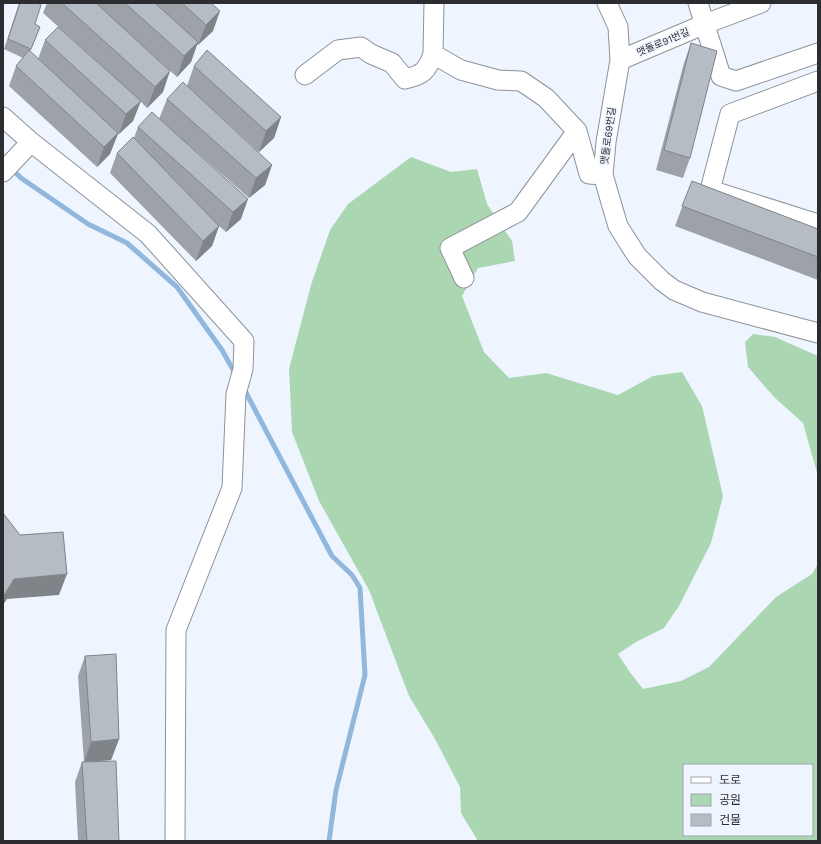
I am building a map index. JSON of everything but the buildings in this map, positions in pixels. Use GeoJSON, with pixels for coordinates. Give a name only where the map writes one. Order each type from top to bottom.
{"type":"FeatureCollection","features":[{"type":"Feature","properties":{"kind":"street"},"geometry":{"type":"LineString","coordinates":[[304,75],[338,50],[361,47],[371,54],[392,63],[405,79],[414,77],[428,69],[434,54],[434,3]]}},
{"type":"Feature","properties":{"kind":"street","name":"맷돌로69번길"},"geometry":{"type":"LineString","coordinates":[[607,3],[618,27],[620,60],[606,142],[603,175],[618,226],[637,256],[662,281],[674,290],[702,302],[818,332]]}},
{"type":"Feature","properties":{"kind":"street"},"geometry":{"type":"LineString","coordinates":[[698,3],[721,76],[736,81],[818,53]]}},
{"type":"Feature","properties":{"kind":"street","name":"맷돌로91번길"},"geometry":{"type":"LineString","coordinates":[[620,60],[705,24],[761,3]]}},
{"type":"Feature","properties":{"kind":"street"},"geometry":{"type":"LineString","coordinates":[[434,54],[461,70],[498,80],[521,81],[546,98],[578,131],[589,174],[603,175]]}},
{"type":"Feature","properties":{"kind":"street"},"geometry":{"type":"LineString","coordinates":[[818,81],[730,114],[710,190],[818,224]]}},
{"type":"Feature","properties":{"kind":"street"},"geometry":{"type":"LineString","coordinates":[[3,117],[31,142],[148,234],[244,341],[243,369],[236,394],[232,488],[176,630],[175,841]]}},
{"type":"Feature","properties":{"kind":"street"},"geometry":{"type":"LineString","coordinates":[[464,278],[450,248],[518,212],[578,131]]}},
{"type":"Feature","properties":{"kind":"street"},"geometry":{"type":"LineString","coordinates":[[3,172],[31,142]]}},
{"type":"Feature","properties":{"kind":"green space"},"geometry":{"type":"Polygon","coordinates":[[[411,157],[451,172],[477,169],[487,204],[512,241],[515,261],[478,268],[462,296],[484,352],[509,378],[546,373],[618,395],[653,376],[682,372],[702,406],[723,496],[711,543],[679,606],[664,628],[636,642],[618,654],[643,689],[681,681],[709,667],[776,597],[812,574],[818,564],[818,841],[478,841],[461,813],[460,787],[435,739],[409,696],[369,590],[319,501],[292,432],[289,369],[311,285],[330,230],[348,204],[411,157]]]}},
{"type":"Feature","properties":{"kind":"green space"},"geometry":{"type":"Polygon","coordinates":[[[753,334],[775,337],[818,356],[818,476],[803,423],[774,397],[748,367],[745,342],[753,334]]]}},
{"type":"Feature","properties":{"kind":"waterway"},"geometry":{"type":"LineString","coordinates":[[11,168],[21,178],[88,224],[127,243],[177,287],[222,350],[236,375]]}},
{"type":"Feature","properties":{"kind":"waterway"},"geometry":{"type":"LineString","coordinates":[[243,387],[332,556],[352,575],[360,588],[365,675],[336,790],[329,841]]}}]}
